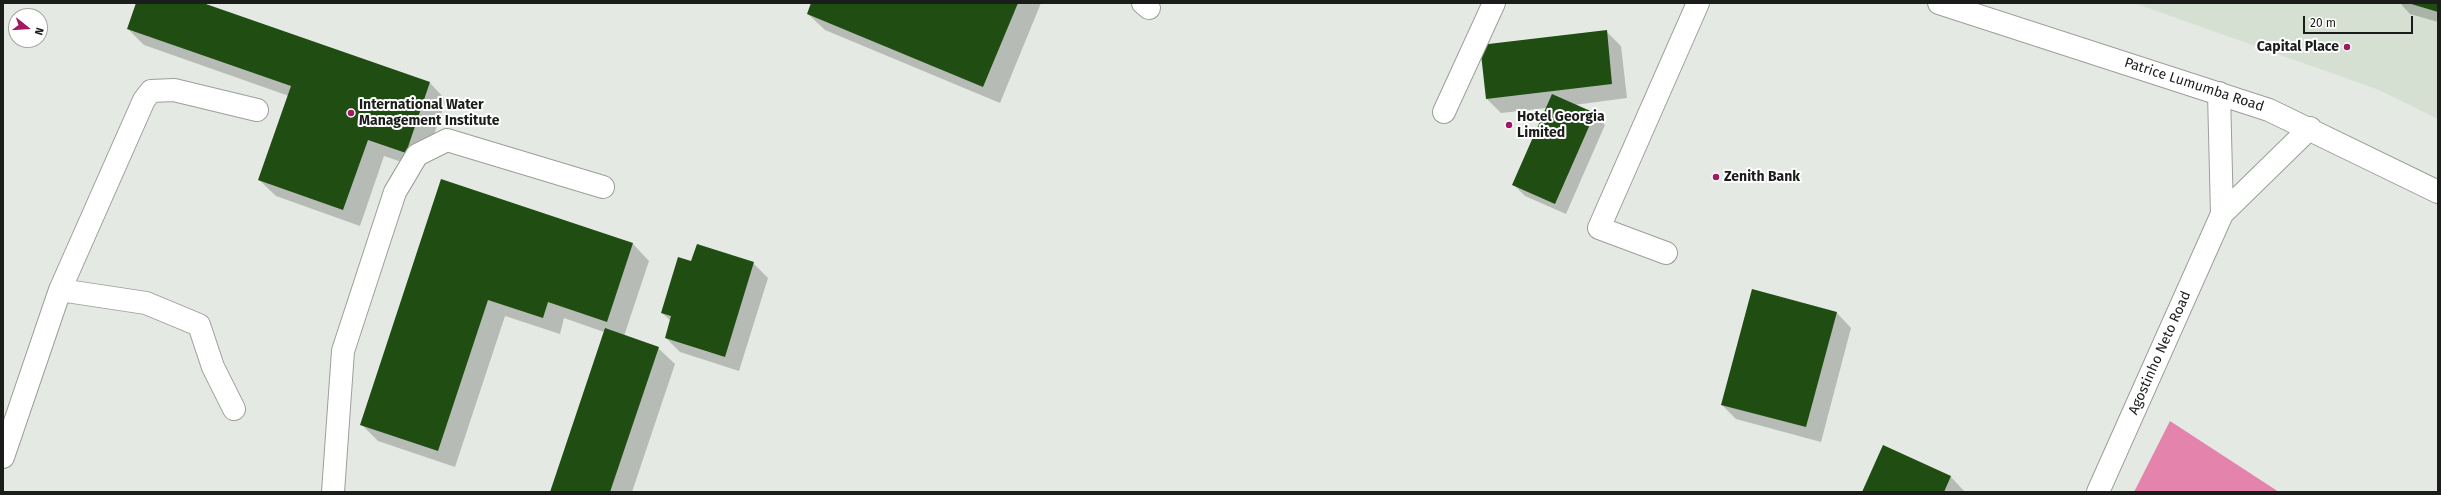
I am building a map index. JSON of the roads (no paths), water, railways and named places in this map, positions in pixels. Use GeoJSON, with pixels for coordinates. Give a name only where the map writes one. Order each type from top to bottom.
{"type":"FeatureCollection","features":[{"type":"Feature","properties":{"kind":"street"},"geometry":{"type":"LineString","coordinates":[[1444,112],[1494,3]]}},
{"type":"Feature","properties":{"kind":"street"},"geometry":{"type":"LineString","coordinates":[[1666,253],[1599,228],[1698,3]]}},
{"type":"Feature","properties":{"kind":"street","name":"Patrice Lumumba Road"},"geometry":{"type":"LineString","coordinates":[[1939,3],[2269,110],[2310,128],[2438,192]]}},
{"type":"Feature","properties":{"kind":"street"},"geometry":{"type":"LineString","coordinates":[[3,457],[60,290],[144,100],[151,91],[174,90],[257,110]]}},
{"type":"Feature","properties":{"kind":"street","name":"Agostinho Neto Road"},"geometry":{"type":"LineString","coordinates":[[2219,93],[2222,214]]}},
{"type":"Feature","properties":{"kind":"street","name":"Agostinho Neto Road"},"geometry":{"type":"LineString","coordinates":[[2098,492],[2222,214],[2310,128]]}},
{"type":"Feature","properties":{"kind":"street"},"geometry":{"type":"LineString","coordinates":[[334,492],[342,351],[395,192],[417,155],[447,140],[603,187]]}},
{"type":"Feature","properties":{"kind":"street"},"geometry":{"type":"LineString","coordinates":[[2415,180],[2438,183]]}},
{"type":"Feature","properties":{"kind":"street"},"geometry":{"type":"LineString","coordinates":[[60,290],[146,303],[199,325],[213,366],[234,409]]}},
{"type":"Feature","properties":{"kind":"place","name":"Capital Place"},"geometry":{"type":"Point","coordinates":[2347,47]}},
{"type":"Feature","properties":{"kind":"place","name":"International Water Management Institute"},"geometry":{"type":"Point","coordinates":[351,113]}},
{"type":"Feature","properties":{"kind":"place","name":"Hotel Georgia Limited"},"geometry":{"type":"Point","coordinates":[1509,125]}},
{"type":"Feature","properties":{"kind":"place","name":"Zenith Bank"},"geometry":{"type":"Point","coordinates":[1716,177]}}]}
